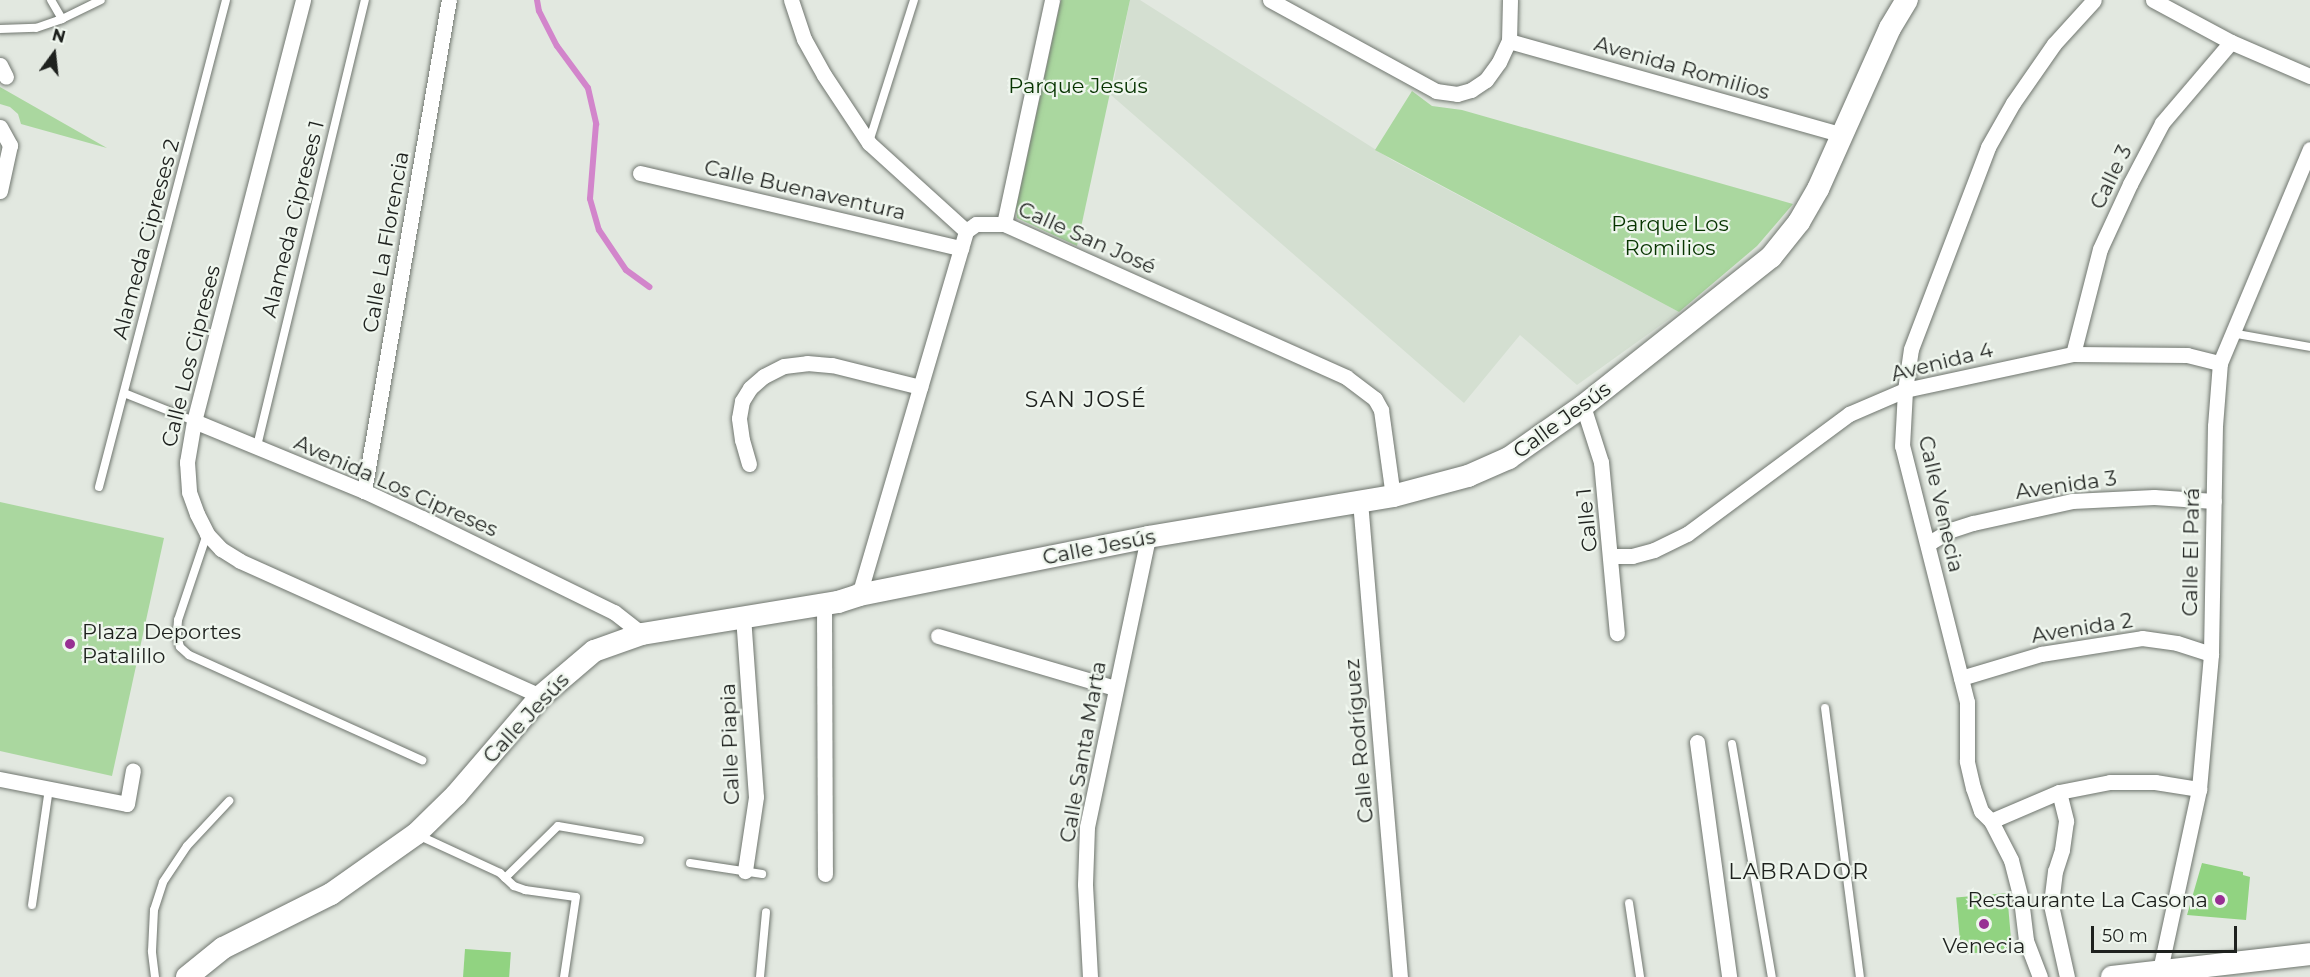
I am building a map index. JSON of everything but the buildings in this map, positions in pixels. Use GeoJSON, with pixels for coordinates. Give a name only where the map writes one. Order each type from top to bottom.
{"type":"FeatureCollection","features":[{"type":"Feature","properties":{"kind":"street","name":"Calle Los Cipreses"},"geometry":{"type":"LineString","coordinates":[[303,0],[194,421],[187,462],[189,492],[207,534],[221,549],[240,561],[541,696]]}},
{"type":"Feature","properties":{"kind":"street","name":"Calle La Florencia"},"geometry":{"type":"LineString","coordinates":[[364,491],[449,0]]}},
{"type":"Feature","properties":{"kind":"street"},"geometry":{"type":"LineString","coordinates":[[1004,224],[1052,0]]}},
{"type":"Feature","properties":{"kind":"street"},"geometry":{"type":"LineString","coordinates":[[1270,0],[1436,91],[1457,94],[1471,90],[1486,80],[1499,62],[1509,40],[1510,0]]}},
{"type":"Feature","properties":{"kind":"street","name":"Calle Jesús"},"geometry":{"type":"LineString","coordinates":[[187,977],[224,948],[331,894],[416,834],[456,795],[541,696],[594,651],[642,634],[824,604],[1148,537],[1393,496],[1468,476],[1509,458],[1583,406],[1771,257],[1799,222],[1843,135],[1890,28],[1906,0]]}},
{"type":"Feature","properties":{"kind":"street","name":"Calle Venecia"},"geometry":{"type":"LineString","coordinates":[[2040,977],[2026,940],[2021,899],[2011,860],[1991,821],[1981,811],[1973,788],[1967,760],[1967,702],[1929,543],[1902,446],[1905,390],[1911,350],[1988,147],[2013,103],[2054,44],[2094,0]]}},
{"type":"Feature","properties":{"kind":"street"},"geometry":{"type":"LineString","coordinates":[[2153,0],[2231,42],[2310,76]]}},
{"type":"Feature","properties":{"kind":"street"},"geometry":{"type":"LineString","coordinates":[[794,2],[804,39],[824,75],[869,143],[966,231],[859,595]]}},
{"type":"Feature","properties":{"kind":"street","name":"Avenida Romilios"},"geometry":{"type":"LineString","coordinates":[[1509,40],[1843,135]]}},
{"type":"Feature","properties":{"kind":"street","name":"Calle 3"},"geometry":{"type":"LineString","coordinates":[[2073,354],[2100,249],[2130,184],[2162,123],[2231,42]]}},
{"type":"Feature","properties":{"kind":"street"},"geometry":{"type":"LineString","coordinates":[[0,127],[10,145],[0,191]]}},
{"type":"Feature","properties":{"kind":"street","name":"Calle El Pará"},"geometry":{"type":"LineString","coordinates":[[2160,969],[2199,789],[2211,654],[2215,426],[2220,363],[2310,149]]}},
{"type":"Feature","properties":{"kind":"street","name":"Calle Buenaventura"},"geometry":{"type":"LineString","coordinates":[[640,173],[961,248]]}},
{"type":"Feature","properties":{"kind":"street","name":"Calle San José"},"geometry":{"type":"LineString","coordinates":[[966,231],[976,224],[1004,224],[1347,377],[1375,399],[1381,410],[1393,496]]}},
{"type":"Feature","properties":{"kind":"street","name":"Avenida 4"},"geometry":{"type":"LineString","coordinates":[[1612,556],[1632,556],[1654,550],[1687,534],[1849,414],[1905,390],[2073,354],[2187,355],[2220,363]]}},
{"type":"Feature","properties":{"kind":"street"},"geometry":{"type":"LineString","coordinates":[[749,464],[739,418],[742,401],[750,388],[764,376],[784,366],[807,363],[832,365],[920,387]]}},
{"type":"Feature","properties":{"kind":"street","name":"Calle 1"},"geometry":{"type":"LineString","coordinates":[[1583,406],[1601,462],[1612,556],[1617,633]]}},
{"type":"Feature","properties":{"kind":"street","name":"Avenida Los Cipreses"},"geometry":{"type":"LineString","coordinates":[[194,421],[364,491],[614,612],[642,634]]}},
{"type":"Feature","properties":{"kind":"street","name":"Avenida 3"},"geometry":{"type":"LineString","coordinates":[[1929,543],[1951,530],[1973,522],[2072,501],[2154,497],[2214,501]]}},
{"type":"Feature","properties":{"kind":"street","name":"Calle Rodríguez"},"geometry":{"type":"LineString","coordinates":[[1360,501],[1400,977]]}},
{"type":"Feature","properties":{"kind":"street","name":"Calle Santa Marta"},"geometry":{"type":"LineString","coordinates":[[1090,977],[1085,884],[1087,826],[1148,537]]}},
{"type":"Feature","properties":{"kind":"street"},"geometry":{"type":"LineString","coordinates":[[824,604],[825,874]]}},
{"type":"Feature","properties":{"kind":"street","name":"Calle Piapia"},"geometry":{"type":"LineString","coordinates":[[743,616],[756,797],[745,871]]}},
{"type":"Feature","properties":{"kind":"street"},"geometry":{"type":"LineString","coordinates":[[938,636],[1115,688]]}},
{"type":"Feature","properties":{"kind":"street","name":"Avenida 2"},"geometry":{"type":"LineString","coordinates":[[1961,678],[2041,654],[2142,638],[2177,643],[2211,654]]}},
{"type":"Feature","properties":{"kind":"street"},"geometry":{"type":"LineString","coordinates":[[1697,742],[1729,977]]}},
{"type":"Feature","properties":{"kind":"street"},"geometry":{"type":"LineString","coordinates":[[0,779],[127,804],[133,771]]}},
{"type":"Feature","properties":{"kind":"street"},"geometry":{"type":"LineString","coordinates":[[1991,821],[2059,792],[2110,782],[2155,782],[2199,789]]}},
{"type":"Feature","properties":{"kind":"street"},"geometry":{"type":"LineString","coordinates":[[2059,792],[2066,821],[2062,850],[2055,871],[2051,905],[2067,977]]}},
{"type":"Feature","properties":{"kind":"street"},"geometry":{"type":"LineString","coordinates":[[2112,977],[2160,969],[2310,954]]}},
{"type":"Feature","properties":{"kind":"lane"},"geometry":{"type":"LineString","coordinates":[[51,0],[62,20]]}},
{"type":"Feature","properties":{"kind":"lane"},"geometry":{"type":"LineString","coordinates":[[0,29],[36,28],[62,20],[101,0]]}},
{"type":"Feature","properties":{"kind":"lane","name":"Alameda Cipreses 2"},"geometry":{"type":"LineString","coordinates":[[99,487],[226,0]]}},
{"type":"Feature","properties":{"kind":"lane","name":"Alameda Cipreses 1"},"geometry":{"type":"LineString","coordinates":[[256,446],[365,0]]}},
{"type":"Feature","properties":{"kind":"lane"},"geometry":{"type":"LineString","coordinates":[[869,143],[914,0]]}},
{"type":"Feature","properties":{"kind":"lane"},"geometry":{"type":"LineString","coordinates":[[2232,333],[2310,346]]}},
{"type":"Feature","properties":{"kind":"lane","name":"Avenida Los Cipreses"},"geometry":{"type":"LineString","coordinates":[[124,393],[194,421]]}},
{"type":"Feature","properties":{"kind":"lane"},"geometry":{"type":"LineString","coordinates":[[207,534],[178,620],[177,635],[180,647],[189,656],[422,760]]}},
{"type":"Feature","properties":{"kind":"lane"},"geometry":{"type":"LineString","coordinates":[[1825,708],[1860,977]]}},
{"type":"Feature","properties":{"kind":"lane"},"geometry":{"type":"LineString","coordinates":[[1732,744],[1772,977]]}},
{"type":"Feature","properties":{"kind":"lane"},"geometry":{"type":"LineString","coordinates":[[32,905],[48,789]]}},
{"type":"Feature","properties":{"kind":"lane"},"geometry":{"type":"LineString","coordinates":[[155,977],[152,951],[154,910],[163,882],[187,846],[230,801]]}},
{"type":"Feature","properties":{"kind":"lane"},"geometry":{"type":"LineString","coordinates":[[505,878],[558,825],[640,840]]}},
{"type":"Feature","properties":{"kind":"lane"},"geometry":{"type":"LineString","coordinates":[[416,834],[505,878],[513,886],[525,890],[576,897],[564,977]]}},
{"type":"Feature","properties":{"kind":"lane"},"geometry":{"type":"LineString","coordinates":[[690,863],[762,874]]}},
{"type":"Feature","properties":{"kind":"lane"},"geometry":{"type":"LineString","coordinates":[[1629,903],[1640,977]]}},
{"type":"Feature","properties":{"kind":"lane"},"geometry":{"type":"LineString","coordinates":[[760,977],[766,912]]}},
{"type":"Feature","properties":{"kind":"shaded area"},"geometry":{"type":"Polygon","coordinates":[[[1130,0],[1140,0],[1392,160],[1679,312],[1577,385],[1520,335],[1464,403],[1111,95],[1130,0]]]}},
{"type":"Feature","properties":{"kind":"green space","name":"Parque Jesús"},"geometry":{"type":"Polygon","coordinates":[[[1061,0],[1130,0],[1077,246],[1017,218],[1016,209],[1061,0]]]}},
{"type":"Feature","properties":{"kind":"green space"},"geometry":{"type":"Polygon","coordinates":[[[0,87],[107,148],[21,124],[18,114],[10,107],[0,104],[0,87]]]}},
{"type":"Feature","properties":{"kind":"green space","name":"Parque Los Romilios"},"geometry":{"type":"Polygon","coordinates":[[[1412,91],[1432,106],[1462,110],[1793,204],[1757,246],[1679,312],[1375,150],[1412,91]]]}},
{"type":"Feature","properties":{"kind":"green space","name":"Plaza Deportes Patalillo"},"geometry":{"type":"Polygon","coordinates":[[[0,502],[164,538],[112,776],[0,751],[0,502]]]}},
{"type":"Feature","properties":{"kind":"waterway"},"geometry":{"type":"LineString","coordinates":[[537,0],[539,11],[557,46],[588,88],[596,124],[590,199],[599,230],[626,270],[649,287]]}},
{"type":"Feature","properties":{"kind":"place","name":"Plaza Deportes Patalillo"},"geometry":{"type":"Point","coordinates":[70,644]}},
{"type":"Feature","properties":{"kind":"place","name":"Restaurante La Casona"},"geometry":{"type":"Point","coordinates":[2220,900]}},
{"type":"Feature","properties":{"kind":"place","name":"Venecia"},"geometry":{"type":"Point","coordinates":[1984,924]}},
{"type":"Feature","properties":{"kind":"district","name":"SAN JOSÉ"},"geometry":{"type":"Point","coordinates":[1086,400]}},
{"type":"Feature","properties":{"kind":"district","name":"LABRADOR"},"geometry":{"type":"Point","coordinates":[1799,872]}}]}
